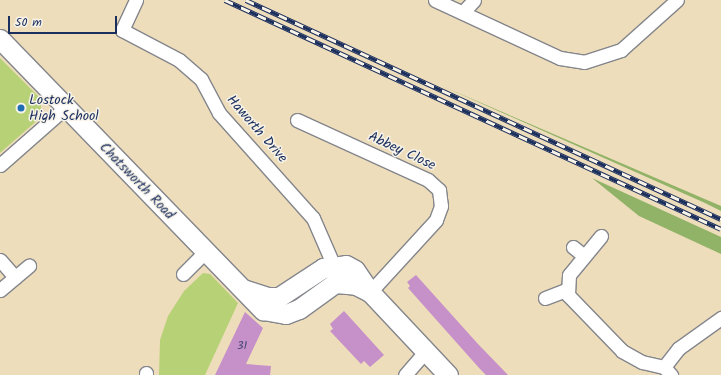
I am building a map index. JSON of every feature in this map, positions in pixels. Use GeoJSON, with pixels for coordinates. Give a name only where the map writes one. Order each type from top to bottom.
{"type":"FeatureCollection","features":[{"type":"Feature","properties":{"kind":"street","name":"Haworth Drive"},"geometry":{"type":"LineString","coordinates":[[136,0],[122,30],[179,60],[201,79],[219,113],[313,218],[333,264]]}},
{"type":"Feature","properties":{"kind":"street"},"geometry":{"type":"LineString","coordinates":[[435,0],[560,58],[584,62],[621,50],[676,0]]}},
{"type":"Feature","properties":{"kind":"street"},"geometry":{"type":"LineString","coordinates":[[463,12],[474,0]]}},
{"type":"Feature","properties":{"kind":"street","name":"Chatsworth Road"},"geometry":{"type":"LineString","coordinates":[[0,39],[206,251],[240,287],[252,303],[275,314],[299,309],[335,283],[356,285],[370,292]]}},
{"type":"Feature","properties":{"kind":"street"},"geometry":{"type":"LineString","coordinates":[[0,165],[66,107]]}},
{"type":"Feature","properties":{"kind":"street","name":"Abbey Close"},"geometry":{"type":"LineString","coordinates":[[296,120],[428,180],[439,190],[441,206],[436,220],[370,292]]}},
{"type":"Feature","properties":{"kind":"street"},"geometry":{"type":"LineString","coordinates":[[566,290],[569,275],[602,236]]}},
{"type":"Feature","properties":{"kind":"street"},"geometry":{"type":"LineString","coordinates":[[573,247],[584,256]]}},
{"type":"Feature","properties":{"kind":"street"},"geometry":{"type":"LineString","coordinates":[[183,274],[206,251]]}},
{"type":"Feature","properties":{"kind":"street"},"geometry":{"type":"LineString","coordinates":[[0,260],[15,277]]}},
{"type":"Feature","properties":{"kind":"street","name":"Chatsworth Road"},"geometry":{"type":"LineString","coordinates":[[240,287],[254,294],[279,297],[333,264]]}},
{"type":"Feature","properties":{"kind":"street"},"geometry":{"type":"LineString","coordinates":[[333,264],[355,270],[370,292],[448,375]]}},
{"type":"Feature","properties":{"kind":"street"},"geometry":{"type":"LineString","coordinates":[[0,290],[28,266]]}},
{"type":"Feature","properties":{"kind":"street"},"geometry":{"type":"LineString","coordinates":[[545,298],[566,290]]}},
{"type":"Feature","properties":{"kind":"street"},"geometry":{"type":"LineString","coordinates":[[566,290],[622,352],[642,362],[668,371],[679,348],[721,318]]}},
{"type":"Feature","properties":{"kind":"street"},"geometry":{"type":"LineString","coordinates":[[405,375],[425,352]]}},
{"type":"Feature","properties":{"kind":"green space","name":"Lostock High School"},"geometry":{"type":"Polygon","coordinates":[[[0,58],[41,99],[41,117],[0,153],[0,58]]]}},
{"type":"Feature","properties":{"kind":"green space"},"geometry":{"type":"Polygon","coordinates":[[[442,86],[721,206],[721,211],[705,203],[442,86]]]}},
{"type":"Feature","properties":{"kind":"green space"},"geometry":{"type":"Polygon","coordinates":[[[592,178],[721,237],[721,254],[639,216],[592,178]]]}},
{"type":"Feature","properties":{"kind":"green space"},"geometry":{"type":"Polygon","coordinates":[[[203,273],[210,274],[238,303],[205,375],[159,375],[160,340],[168,316],[184,291],[203,273]]]}},
{"type":"Feature","properties":{"kind":"building"},"geometry":{"type":"Polygon","coordinates":[[[416,275],[508,375],[486,375],[480,369],[408,288],[410,286],[407,282],[416,275]]]}},
{"type":"Feature","properties":{"kind":"building"},"geometry":{"type":"Polygon","coordinates":[[[344,311],[384,355],[370,367],[364,361],[361,364],[330,331],[333,329],[330,324],[344,311]]]}},
{"type":"Feature","properties":{"kind":"building"},"geometry":{"type":"Polygon","coordinates":[[[245,312],[263,328],[246,364],[271,366],[270,375],[215,375],[245,312]]]}},
{"type":"Feature","properties":{"kind":"railway"},"geometry":{"type":"LineString","coordinates":[[225,0],[721,229]]}},
{"type":"Feature","properties":{"kind":"railway"},"geometry":{"type":"LineString","coordinates":[[246,0],[721,219]]}},
{"type":"Feature","properties":{"kind":"place","name":"Lostock High School"},"geometry":{"type":"Point","coordinates":[21,108]}}]}
